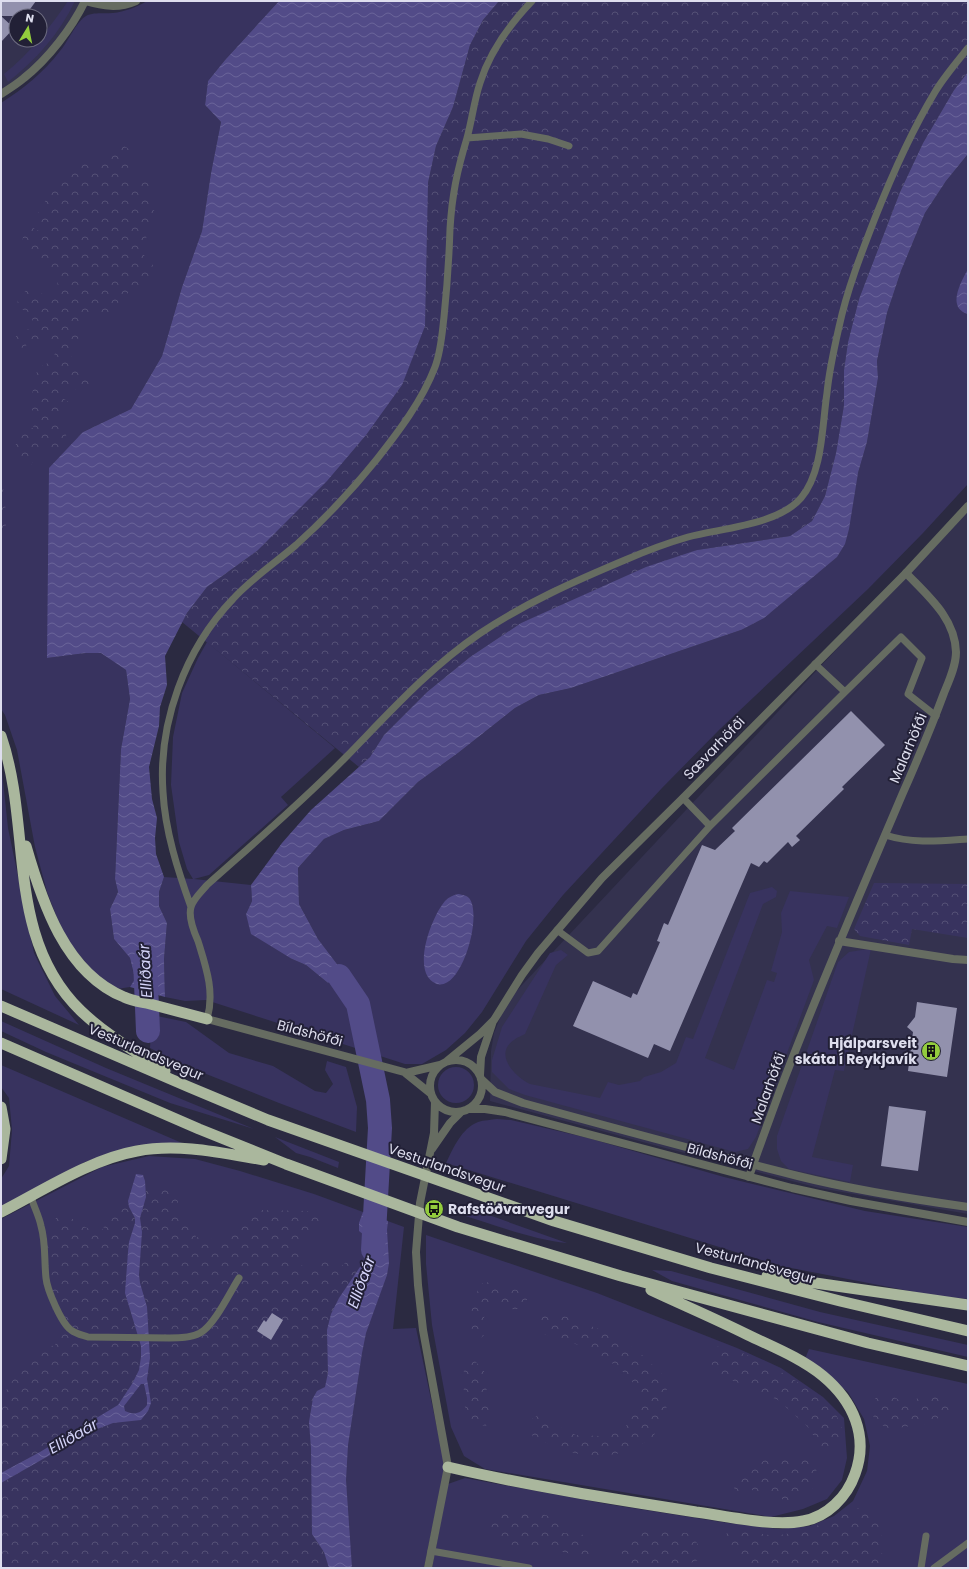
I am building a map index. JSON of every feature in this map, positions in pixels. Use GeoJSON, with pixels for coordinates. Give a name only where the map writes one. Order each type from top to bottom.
{"type":"FeatureCollection","features":[{"type":"Feature","properties":{"kind":"highway"},"geometry":{"type":"LineString","coordinates":[[1,736],[7,754],[12,781],[28,910],[39,949],[51,972],[64,992],[80,1010],[96,1024],[189,1087]]}},
{"type":"Feature","properties":{"kind":"highway"},"geometry":{"type":"LineString","coordinates":[[17,814],[34,875],[58,934],[68,949],[93,978],[109,990],[125,998],[207,1019]]}},
{"type":"Feature","properties":{"kind":"highway","name":"Vesturlandsvegur"},"geometry":{"type":"LineString","coordinates":[[1,1006],[268,1120],[332,1144],[554,1221],[711,1268],[840,1301],[968,1331]]}},
{"type":"Feature","properties":{"kind":"highway"},"geometry":{"type":"LineString","coordinates":[[1,1043],[199,1129],[286,1164],[458,1227],[621,1276],[868,1343],[968,1366]]}},
{"type":"Feature","properties":{"kind":"highway"},"geometry":{"type":"LineString","coordinates":[[1,1107],[5,1129],[1,1159]]}},
{"type":"Feature","properties":{"kind":"highway"},"geometry":{"type":"LineString","coordinates":[[1,1212],[91,1165],[116,1155],[138,1150],[167,1148],[199,1149],[286,1164]]}},
{"type":"Feature","properties":{"kind":"highway"},"geometry":{"type":"LineString","coordinates":[[711,1268],[968,1305]]}},
{"type":"Feature","properties":{"kind":"highway"},"geometry":{"type":"LineString","coordinates":[[448,1467],[494,1477],[646,1504],[770,1522],[802,1522],[823,1515],[842,1498],[855,1476],[861,1455],[860,1433],[856,1418],[843,1397],[823,1376],[792,1357],[621,1276]]}},
{"type":"Feature","properties":{"kind":"street"},"geometry":{"type":"LineString","coordinates":[[1,94],[24,78],[45,58],[65,35],[78,16],[85,1],[102,6],[115,7],[136,1]]}},
{"type":"Feature","properties":{"kind":"street","name":"Sævarhöfði"},"geometry":{"type":"LineString","coordinates":[[480,1077],[481,1057],[494,1020],[522,975],[557,930],[602,878],[906,573],[968,506]]}},
{"type":"Feature","properties":{"kind":"street","name":"Malarhöfði"},"geometry":{"type":"LineString","coordinates":[[749,1177],[792,1058],[839,940],[936,716],[953,671],[956,654],[955,641],[951,626],[942,611],[906,573]]}},
{"type":"Feature","properties":{"kind":"street"},"geometry":{"type":"LineString","coordinates":[[839,940],[953,959],[968,960]]}},
{"type":"Feature","properties":{"kind":"street","name":"Bíldshöfði"},"geometry":{"type":"LineString","coordinates":[[207,1019],[406,1073],[430,1093],[440,1107],[447,1111],[454,1112],[485,1109],[505,1112],[749,1177],[836,1198],[968,1222]]}},
{"type":"Feature","properties":{"kind":"street","name":"Sævarhöfði"},"geometry":{"type":"LineString","coordinates":[[444,1063],[480,1034],[494,1020]]}},
{"type":"Feature","properties":{"kind":"street","name":"Bíldshöfði"},"geometry":{"type":"LineString","coordinates":[[406,1073],[455,1060],[469,1064],[475,1068],[480,1077],[495,1092],[523,1103],[799,1176],[854,1188],[968,1208]]}},
{"type":"Feature","properties":{"kind":"street"},"geometry":{"type":"LineString","coordinates":[[430,1093],[431,1077],[435,1070],[444,1063]]}},
{"type":"Feature","properties":{"kind":"street"},"geometry":{"type":"LineString","coordinates":[[430,1154],[450,1123],[464,1111],[474,1106],[481,1094],[480,1077]]}},
{"type":"Feature","properties":{"kind":"street"},"geometry":{"type":"LineString","coordinates":[[428,1568],[448,1467],[423,1330],[418,1285],[416,1234],[420,1203],[434,1134],[435,1102]]}},
{"type":"Feature","properties":{"kind":"lane"},"geometry":{"type":"LineString","coordinates":[[207,1019],[211,996],[209,980],[194,930],[191,907],[182,882],[170,838],[163,795],[162,765],[166,731],[183,677],[197,647],[217,616],[235,596],[298,543],[336,506],[394,436],[421,396],[435,368],[441,342],[449,261],[453,193],[480,83],[490,58],[505,32],[532,1]]}},
{"type":"Feature","properties":{"kind":"lane"},"geometry":{"type":"LineString","coordinates":[[191,907],[207,885],[282,818],[415,687],[455,651],[480,633],[508,616],[568,584],[640,553],[688,537],[771,518],[790,509],[803,496],[814,474],[820,450],[831,362],[848,290],[862,249],[909,140],[936,90],[968,48]]}},
{"type":"Feature","properties":{"kind":"lane"},"geometry":{"type":"LineString","coordinates":[[467,138],[521,134],[548,139],[569,146]]}},
{"type":"Feature","properties":{"kind":"lane"},"geometry":{"type":"LineString","coordinates":[[557,930],[588,953],[598,950],[710,826],[901,637],[922,658],[908,694],[936,716]]}},
{"type":"Feature","properties":{"kind":"lane"},"geometry":{"type":"LineString","coordinates":[[815,664],[845,692]]}},
{"type":"Feature","properties":{"kind":"lane"},"geometry":{"type":"LineString","coordinates":[[683,798],[710,826]]}},
{"type":"Feature","properties":{"kind":"lane"},"geometry":{"type":"LineString","coordinates":[[885,834],[895,838],[927,842],[968,839]]}},
{"type":"Feature","properties":{"kind":"lane"},"geometry":{"type":"LineString","coordinates":[[30,1197],[41,1226],[45,1251],[46,1279],[62,1320],[71,1330],[78,1334],[88,1337],[113,1338],[169,1338],[191,1336],[205,1330],[211,1324],[239,1278]]}},
{"type":"Feature","properties":{"kind":"lane"},"geometry":{"type":"LineString","coordinates":[[921,1568],[926,1536]]}},
{"type":"Feature","properties":{"kind":"lane"},"geometry":{"type":"LineString","coordinates":[[934,1568],[968,1543]]}},
{"type":"Feature","properties":{"kind":"lane"},"geometry":{"type":"LineString","coordinates":[[431,1551],[529,1568]]}},
{"type":"Feature","properties":{"kind":"shaded area"},"geometry":{"type":"Polygon","coordinates":[[[1,1],[84,1],[37,67],[1,96],[1,1]]]}},
{"type":"Feature","properties":{"kind":"shaded area"},"geometry":{"type":"Polygon","coordinates":[[[968,509],[968,1214],[819,1188],[490,1101],[491,1051],[494,1033],[507,1001],[968,509]]]}},
{"type":"Feature","properties":{"kind":"green space"},"geometry":{"type":"Polygon","coordinates":[[[68,1],[75,1],[55,35],[48,43],[48,29],[68,1]]]}},
{"type":"Feature","properties":{"kind":"green space"},"geometry":{"type":"Polygon","coordinates":[[[147,1],[279,1],[225,60],[208,81],[205,105],[221,122],[202,231],[182,287],[162,356],[131,409],[83,432],[47,658],[86,653],[102,653],[126,670],[130,699],[121,749],[115,879],[118,892],[110,909],[114,939],[130,958],[135,980],[130,987],[117,989],[98,977],[65,938],[47,892],[35,847],[17,750],[5,715],[1,709],[1,103],[25,86],[54,59],[75,27],[86,16],[122,12],[147,1]]]}},
{"type":"Feature","properties":{"kind":"green space"},"geometry":{"type":"Polygon","coordinates":[[[499,1],[968,1],[968,72],[954,90],[923,143],[900,192],[859,299],[848,342],[844,370],[844,405],[836,453],[825,496],[812,521],[790,536],[697,550],[521,623],[470,657],[427,692],[384,735],[370,757],[359,767],[182,622],[207,587],[257,551],[428,183],[436,146],[453,107],[470,45],[483,20],[499,1]]]}},
{"type":"Feature","properties":{"kind":"green space"},"geometry":{"type":"Polygon","coordinates":[[[31,48],[44,48],[28,65],[8,82],[4,74],[31,48]]]}},
{"type":"Feature","properties":{"kind":"green space"},"geometry":{"type":"Polygon","coordinates":[[[123,145],[130,150],[127,159],[130,179],[149,181],[150,207],[159,215],[148,229],[143,254],[153,265],[147,284],[134,287],[106,315],[90,313],[82,322],[78,340],[70,350],[74,370],[90,373],[91,389],[85,393],[65,385],[60,396],[73,405],[69,411],[57,413],[56,425],[67,434],[57,450],[40,448],[30,467],[23,466],[16,457],[15,447],[20,432],[25,427],[33,428],[36,417],[30,406],[38,368],[52,361],[57,348],[50,344],[30,341],[24,348],[17,347],[14,340],[18,333],[29,329],[33,322],[30,313],[17,307],[18,299],[30,286],[47,297],[53,298],[58,294],[58,284],[51,271],[22,247],[23,236],[20,233],[19,224],[20,222],[27,224],[39,231],[36,216],[62,174],[82,162],[90,167],[123,145]]]}},
{"type":"Feature","properties":{"kind":"green space"},"geometry":{"type":"Polygon","coordinates":[[[968,154],[968,484],[923,533],[868,589],[720,729],[662,788],[563,895],[526,941],[482,1012],[465,1033],[446,1050],[422,1064],[405,1064],[206,1000],[185,1001],[165,997],[164,959],[167,923],[159,906],[159,892],[164,877],[193,879],[187,869],[179,842],[171,785],[173,737],[182,693],[207,642],[335,748],[281,797],[288,805],[209,875],[194,879],[251,885],[252,901],[246,914],[292,959],[306,965],[328,983],[340,968],[318,939],[299,904],[298,868],[324,839],[344,830],[379,821],[418,782],[458,753],[515,708],[539,695],[571,688],[741,630],[858,473],[867,442],[878,378],[877,361],[887,313],[901,271],[925,213],[946,181],[968,154]]]}},
{"type":"Feature","properties":{"kind":"green space"},"geometry":{"type":"Polygon","coordinates":[[[1,470],[7,521],[1,542],[1,470]]]}},
{"type":"Feature","properties":{"kind":"green space"},"geometry":{"type":"Polygon","coordinates":[[[1,762],[8,828],[34,953],[55,996],[79,1025],[1,989],[1,762]]]}},
{"type":"Feature","properties":{"kind":"green space"},"geometry":{"type":"Polygon","coordinates":[[[874,883],[968,884],[968,938],[912,929],[909,945],[860,936],[854,929],[874,883]]]}},
{"type":"Feature","properties":{"kind":"green space"},"geometry":{"type":"Polygon","coordinates":[[[772,887],[777,891],[776,897],[763,904],[705,1058],[734,1070],[767,980],[774,982],[777,973],[771,971],[782,932],[781,913],[790,891],[849,897],[837,928],[827,926],[809,960],[814,980],[756,1137],[748,1149],[735,1152],[525,1095],[509,1089],[492,1072],[492,1060],[502,1027],[550,953],[561,950],[568,955],[556,965],[525,1034],[514,1040],[508,1046],[506,1058],[508,1065],[518,1076],[530,1084],[600,1098],[608,1082],[619,1085],[640,1081],[644,1077],[661,1072],[676,1063],[686,1037],[693,1039],[750,893],[772,887]]]}},
{"type":"Feature","properties":{"kind":"green space"},"geometry":{"type":"Polygon","coordinates":[[[871,949],[844,1071],[835,1070],[812,1157],[853,1165],[850,1182],[789,1169],[781,1161],[777,1149],[777,1136],[838,962],[849,952],[871,949]]]}},
{"type":"Feature","properties":{"kind":"green space"},"geometry":{"type":"Polygon","coordinates":[[[152,1015],[186,1022],[229,1053],[273,1066],[315,1091],[326,1093],[333,1084],[325,1070],[327,1061],[346,1067],[357,1107],[356,1132],[181,1064],[150,1048],[152,1015]]]}},
{"type":"Feature","properties":{"kind":"green space"},"geometry":{"type":"Polygon","coordinates":[[[1,1021],[106,1068],[254,1129],[170,1103],[46,1052],[1,1031],[1,1021]]]}},
{"type":"Feature","properties":{"kind":"green space"},"geometry":{"type":"Polygon","coordinates":[[[1,1065],[182,1143],[138,1145],[85,1162],[1,1207],[1,1179],[9,1166],[12,1130],[9,1098],[1,1087],[1,1065]]]}},
{"type":"Feature","properties":{"kind":"green space"},"geometry":{"type":"Polygon","coordinates":[[[459,1067],[469,1072],[473,1078],[473,1092],[469,1098],[463,1102],[453,1103],[443,1098],[439,1092],[438,1082],[443,1072],[449,1068],[459,1067]]]}},
{"type":"Feature","properties":{"kind":"green space"},"geometry":{"type":"Polygon","coordinates":[[[497,1119],[511,1120],[588,1138],[724,1177],[865,1211],[968,1227],[968,1299],[930,1295],[781,1266],[446,1163],[459,1139],[467,1129],[478,1122],[497,1119]]]}},
{"type":"Feature","properties":{"kind":"green space"},"geometry":{"type":"Polygon","coordinates":[[[275,1137],[339,1162],[338,1168],[296,1153],[275,1137]]]}},
{"type":"Feature","properties":{"kind":"green space"},"geometry":{"type":"Polygon","coordinates":[[[149,1156],[195,1159],[240,1171],[314,1194],[404,1227],[393,1329],[416,1328],[445,1466],[424,1568],[1,1568],[1,1219],[102,1167],[149,1156]]]}},
{"type":"Feature","properties":{"kind":"green space"},"geometry":{"type":"Polygon","coordinates":[[[170,1186],[177,1192],[179,1215],[192,1226],[196,1237],[220,1240],[237,1222],[260,1210],[307,1211],[321,1219],[296,1247],[303,1268],[312,1272],[320,1260],[328,1261],[339,1268],[351,1258],[356,1259],[362,1264],[339,1298],[327,1344],[328,1373],[325,1387],[317,1391],[309,1422],[311,1448],[312,1534],[324,1552],[329,1568],[1,1568],[1,1483],[92,1431],[113,1423],[141,1420],[150,1398],[147,1389],[147,1379],[150,1358],[147,1307],[139,1275],[142,1232],[140,1218],[146,1197],[146,1188],[170,1186]]]}},
{"type":"Feature","properties":{"kind":"green space"},"geometry":{"type":"Polygon","coordinates":[[[129,1194],[129,1207],[135,1218],[135,1223],[129,1242],[125,1293],[141,1346],[139,1370],[132,1384],[118,1405],[40,1452],[1,1473],[1,1398],[19,1371],[41,1350],[55,1345],[62,1330],[45,1292],[42,1258],[57,1215],[66,1215],[87,1228],[102,1230],[114,1212],[129,1194]]]}},
{"type":"Feature","properties":{"kind":"green space"},"geometry":{"type":"Polygon","coordinates":[[[458,1204],[567,1243],[525,1235],[456,1213],[458,1204]]]}},
{"type":"Feature","properties":{"kind":"green space"},"geometry":{"type":"Polygon","coordinates":[[[426,1235],[597,1293],[737,1348],[781,1368],[823,1397],[844,1418],[847,1458],[842,1480],[827,1499],[803,1509],[771,1517],[485,1469],[464,1456],[451,1427],[432,1325],[426,1264],[426,1235]]]}},
{"type":"Feature","properties":{"kind":"green space"},"geometry":{"type":"Polygon","coordinates":[[[652,1270],[671,1271],[820,1312],[968,1345],[968,1357],[818,1322],[672,1281],[652,1270]]]}},
{"type":"Feature","properties":{"kind":"green space"},"geometry":{"type":"Polygon","coordinates":[[[486,1282],[521,1291],[527,1299],[526,1306],[518,1309],[507,1308],[496,1301],[488,1305],[483,1321],[484,1335],[479,1340],[472,1338],[470,1332],[474,1322],[471,1318],[472,1304],[476,1297],[479,1285],[486,1282]]]}},
{"type":"Feature","properties":{"kind":"green space"},"geometry":{"type":"Polygon","coordinates":[[[548,1310],[607,1332],[638,1351],[665,1377],[668,1399],[665,1415],[653,1437],[630,1451],[596,1458],[566,1451],[533,1437],[527,1422],[537,1416],[576,1435],[599,1436],[622,1432],[642,1402],[638,1388],[619,1368],[591,1349],[544,1334],[540,1322],[542,1314],[548,1310]]]}},
{"type":"Feature","properties":{"kind":"green space"},"geometry":{"type":"Polygon","coordinates":[[[713,1347],[725,1347],[754,1358],[790,1377],[807,1389],[822,1400],[834,1412],[842,1426],[842,1439],[832,1447],[820,1446],[807,1426],[778,1400],[715,1373],[710,1357],[713,1347]]]}},
{"type":"Feature","properties":{"kind":"green space"},"geometry":{"type":"Polygon","coordinates":[[[809,1349],[968,1384],[968,1568],[432,1568],[448,1484],[465,1478],[607,1504],[728,1523],[779,1529],[810,1526],[834,1516],[853,1501],[867,1471],[870,1446],[864,1419],[848,1392],[805,1359],[809,1349]]]}},
{"type":"Feature","properties":{"kind":"green space"},"geometry":{"type":"Polygon","coordinates":[[[475,1361],[484,1371],[490,1415],[486,1426],[476,1424],[468,1415],[462,1399],[464,1391],[462,1377],[467,1362],[475,1361]]]}},
{"type":"Feature","properties":{"kind":"green space"},"geometry":{"type":"Polygon","coordinates":[[[888,1393],[899,1400],[911,1403],[923,1394],[939,1395],[951,1403],[950,1413],[925,1424],[890,1429],[878,1423],[871,1413],[875,1399],[880,1395],[888,1393]]]}},
{"type":"Feature","properties":{"kind":"green space"},"geometry":{"type":"Polygon","coordinates":[[[788,1455],[801,1457],[814,1463],[818,1476],[812,1489],[798,1500],[785,1500],[752,1490],[737,1491],[731,1485],[737,1475],[773,1456],[788,1455]]]}},
{"type":"Feature","properties":{"kind":"green space"},"geometry":{"type":"Polygon","coordinates":[[[861,1507],[873,1510],[881,1523],[882,1553],[885,1568],[750,1568],[752,1564],[731,1554],[724,1545],[725,1535],[732,1529],[775,1536],[807,1530],[861,1507]]]}},
{"type":"Feature","properties":{"kind":"green space"},"geometry":{"type":"Polygon","coordinates":[[[517,1511],[538,1512],[553,1518],[564,1533],[584,1535],[593,1547],[590,1554],[576,1555],[550,1549],[527,1549],[512,1545],[491,1536],[488,1528],[490,1519],[499,1514],[517,1511]]]}},
{"type":"Feature","properties":{"kind":"green space"},"geometry":{"type":"Polygon","coordinates":[[[671,1529],[690,1534],[700,1547],[698,1560],[683,1566],[626,1568],[621,1564],[622,1548],[625,1538],[634,1533],[671,1529]]]}},
{"type":"Feature","properties":{"kind":"water"},"geometry":{"type":"Polygon","coordinates":[[[279,1],[499,1],[483,20],[470,45],[453,107],[436,146],[428,183],[425,326],[402,385],[366,435],[327,481],[257,551],[207,587],[187,613],[165,656],[167,685],[160,707],[159,726],[149,767],[152,799],[157,818],[155,838],[156,854],[164,877],[159,892],[159,906],[167,923],[164,959],[165,997],[130,987],[135,979],[130,958],[114,939],[110,909],[118,892],[115,879],[121,749],[130,699],[126,670],[101,653],[86,653],[47,658],[49,468],[83,432],[131,409],[162,356],[182,287],[202,231],[221,122],[205,105],[208,81],[225,60],[279,1]]]}},
{"type":"Feature","properties":{"kind":"water"},"geometry":{"type":"Polygon","coordinates":[[[968,72],[968,154],[946,181],[925,213],[901,271],[887,313],[877,361],[878,378],[867,442],[858,473],[849,529],[845,544],[837,557],[764,618],[741,630],[571,688],[539,695],[515,708],[458,753],[418,782],[379,821],[344,830],[324,839],[298,868],[299,904],[318,939],[340,968],[339,976],[328,983],[306,965],[292,959],[251,934],[246,914],[252,901],[251,885],[282,843],[311,810],[370,757],[384,735],[427,692],[470,657],[521,623],[646,567],[697,550],[790,536],[812,521],[825,496],[836,453],[844,405],[844,370],[848,342],[859,299],[900,192],[923,143],[954,90],[968,72]]]}},
{"type":"Feature","properties":{"kind":"water"},"geometry":{"type":"Polygon","coordinates":[[[968,269],[968,314],[961,311],[956,301],[959,287],[968,269]]]}},
{"type":"Feature","properties":{"kind":"water"},"geometry":{"type":"Polygon","coordinates":[[[458,894],[469,898],[473,908],[471,937],[460,968],[452,979],[443,984],[433,982],[427,975],[424,966],[426,942],[440,908],[448,898],[458,894]]]}},
{"type":"Feature","properties":{"kind":"water"},"geometry":{"type":"Polygon","coordinates":[[[136,1174],[143,1175],[146,1197],[140,1218],[142,1232],[139,1275],[147,1307],[150,1358],[147,1379],[151,1403],[148,1411],[141,1420],[113,1423],[92,1431],[1,1483],[1,1473],[40,1452],[118,1405],[132,1384],[139,1370],[141,1346],[125,1293],[129,1242],[135,1223],[135,1218],[129,1207],[128,1201],[136,1174]],[[141,1384],[124,1406],[125,1411],[138,1413],[147,1405],[144,1384],[141,1384]]]}},
{"type":"Feature","properties":{"kind":"water"},"geometry":{"type":"Polygon","coordinates":[[[363,1212],[388,1221],[387,1230],[389,1263],[387,1275],[366,1333],[348,1445],[346,1480],[352,1568],[329,1568],[324,1552],[312,1534],[311,1448],[309,1422],[313,1398],[317,1391],[325,1387],[328,1373],[327,1330],[331,1314],[339,1298],[362,1264],[367,1253],[364,1235],[359,1231],[359,1223],[363,1212]]]}},
{"type":"Feature","properties":{"kind":"building"},"geometry":{"type":"Polygon","coordinates":[[[1,1],[36,1],[31,8],[8,8],[8,16],[1,16],[1,1]]]}},
{"type":"Feature","properties":{"kind":"building"},"geometry":{"type":"Polygon","coordinates":[[[1,16],[8,22],[8,34],[1,42],[1,16]]]}},
{"type":"Feature","properties":{"kind":"building"},"geometry":{"type":"Polygon","coordinates":[[[851,711],[885,745],[842,787],[844,789],[796,836],[800,840],[792,847],[788,842],[767,863],[764,861],[759,867],[751,863],[670,1051],[654,1044],[648,1058],[573,1026],[593,981],[631,998],[633,993],[637,995],[660,942],[657,941],[664,923],[668,925],[702,845],[715,850],[735,831],[732,828],[851,711]]]}},
{"type":"Feature","properties":{"kind":"building","name":"Hjálparsveit skáta í Reykjavík"},"geometry":{"type":"Polygon","coordinates":[[[917,1002],[957,1008],[947,1077],[908,1071],[913,1032],[907,1027],[915,1017],[917,1002]]]}},
{"type":"Feature","properties":{"kind":"building"},"geometry":{"type":"Polygon","coordinates":[[[889,1106],[926,1111],[918,1171],[881,1166],[889,1106]]]}},
{"type":"Feature","properties":{"kind":"building"},"geometry":{"type":"Polygon","coordinates":[[[272,1313],[283,1320],[271,1340],[257,1331],[264,1320],[266,1322],[272,1313]]]}},
{"type":"Feature","properties":{"kind":"waterway","name":"Elliðaár"},"geometry":{"type":"LineString","coordinates":[[145,960],[148,1031]]}},
{"type":"Feature","properties":{"kind":"waterway","name":"Elliðaár"},"geometry":{"type":"LineString","coordinates":[[339,976],[358,1004],[378,1100],[380,1128],[373,1250]]}},
{"type":"Feature","properties":{"kind":"place","name":"Hjálparsveit skáta í Reykjavík"},"geometry":{"type":"Point","coordinates":[931,1051]}},
{"type":"Feature","properties":{"kind":"place","name":"Rafstöðvarvegur"},"geometry":{"type":"Point","coordinates":[434,1209]}}]}
